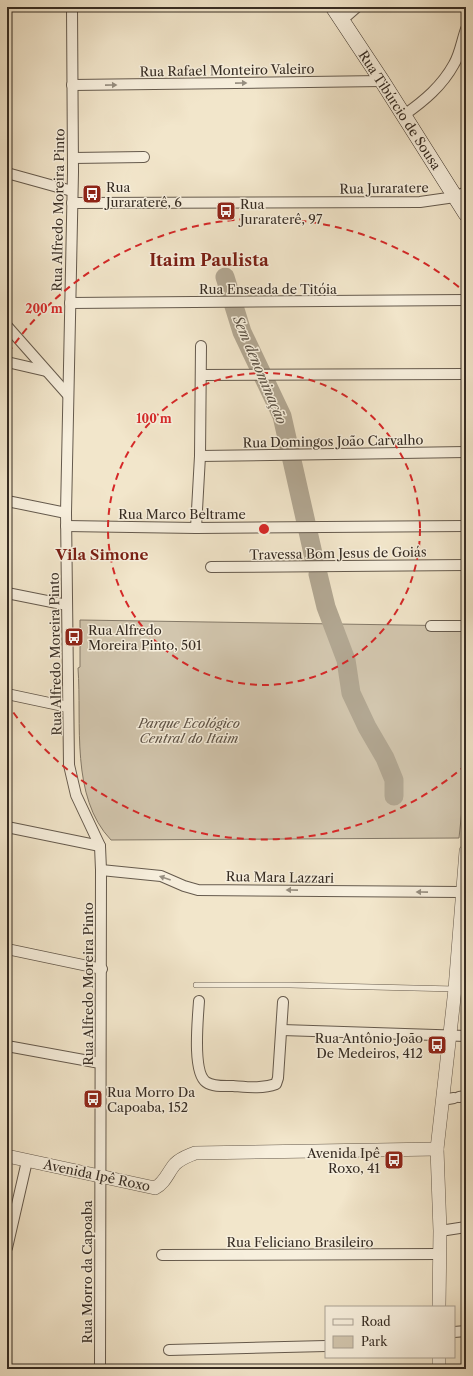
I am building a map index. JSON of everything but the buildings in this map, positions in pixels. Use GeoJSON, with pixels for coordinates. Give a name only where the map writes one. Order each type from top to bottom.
{"type":"FeatureCollection","features":[{"type":"Feature","properties":{"kind":"main road","name":"Rua Tibúrcio de Sousa"},"geometry":{"type":"LineString","coordinates":[[333,7],[404,115],[461,195],[466,214]]}},
{"type":"Feature","properties":{"kind":"street","name":"Rua Alfredo Moreira Pinto"},"geometry":{"type":"LineString","coordinates":[[72,7],[73,158],[66,513],[69,765],[76,795],[100,846],[102,969],[99,1175]]}},
{"type":"Feature","properties":{"kind":"street"},"geometry":{"type":"LineString","coordinates":[[342,21],[357,7]]}},
{"type":"Feature","properties":{"kind":"street"},"geometry":{"type":"LineString","coordinates":[[404,115],[426,99],[442,82],[454,64],[466,29]]}},
{"type":"Feature","properties":{"kind":"street","name":"Rua Rafael Monteiro Valeiro"},"geometry":{"type":"LineString","coordinates":[[72,85],[382,81]]}},
{"type":"Feature","properties":{"kind":"street"},"geometry":{"type":"LineString","coordinates":[[73,158],[144,157]]}},
{"type":"Feature","properties":{"kind":"street"},"geometry":{"type":"LineString","coordinates":[[7,173],[72,191]]}},
{"type":"Feature","properties":{"kind":"street","name":"Rua Juraratere"},"geometry":{"type":"LineString","coordinates":[[72,203],[420,202],[461,195]]}},
{"type":"Feature","properties":{"kind":"street","name":"Rua Enseada de Titóia"},"geometry":{"type":"LineString","coordinates":[[70,303],[466,300]]}},
{"type":"Feature","properties":{"kind":"street"},"geometry":{"type":"LineString","coordinates":[[7,326],[68,395]]}},
{"type":"Feature","properties":{"kind":"street"},"geometry":{"type":"LineString","coordinates":[[196,528],[200,456],[201,346]]}},
{"type":"Feature","properties":{"kind":"street"},"geometry":{"type":"LineString","coordinates":[[7,362],[46,371]]}},
{"type":"Feature","properties":{"kind":"street"},"geometry":{"type":"LineString","coordinates":[[200,375],[466,374]]}},
{"type":"Feature","properties":{"kind":"street","name":"Rua Domingos João Carvalho"},"geometry":{"type":"LineString","coordinates":[[200,456],[466,452]]}},
{"type":"Feature","properties":{"kind":"street"},"geometry":{"type":"LineString","coordinates":[[7,501],[66,513]]}},
{"type":"Feature","properties":{"kind":"street","name":"Rua Marco Beltrame"},"geometry":{"type":"LineString","coordinates":[[66,526],[196,528],[466,526]]}},
{"type":"Feature","properties":{"kind":"street","name":"Travessa Bom Jesus de Goiás"},"geometry":{"type":"LineString","coordinates":[[211,567],[466,565]]}},
{"type":"Feature","properties":{"kind":"street"},"geometry":{"type":"LineString","coordinates":[[7,593],[67,605]]}},
{"type":"Feature","properties":{"kind":"street"},"geometry":{"type":"LineString","coordinates":[[431,626],[466,626]]}},
{"type":"Feature","properties":{"kind":"street"},"geometry":{"type":"LineString","coordinates":[[7,694],[68,707]]}},
{"type":"Feature","properties":{"kind":"street"},"geometry":{"type":"LineString","coordinates":[[7,827],[100,846]]}},
{"type":"Feature","properties":{"kind":"street"},"geometry":{"type":"LineString","coordinates":[[439,1306],[440,1231],[437,1149],[455,1098],[449,1036],[459,980],[462,892],[466,851]]}},
{"type":"Feature","properties":{"kind":"street","name":"Rua Mara Lazzari"},"geometry":{"type":"LineString","coordinates":[[101,870],[161,876],[184,886],[198,890],[462,892]]}},
{"type":"Feature","properties":{"kind":"street"},"geometry":{"type":"LineString","coordinates":[[7,949],[102,969]]}},
{"type":"Feature","properties":{"kind":"street"},"geometry":{"type":"LineString","coordinates":[[199,1001],[198,1062],[200,1074],[205,1082],[214,1085],[266,1088],[276,1084],[280,1070],[283,1002]]}},
{"type":"Feature","properties":{"kind":"street"},"geometry":{"type":"LineString","coordinates":[[282,1030],[466,1036]]}},
{"type":"Feature","properties":{"kind":"street"},"geometry":{"type":"LineString","coordinates":[[7,1046],[100,1063]]}},
{"type":"Feature","properties":{"kind":"street","name":"Avenida Ipê Roxo"},"geometry":{"type":"LineString","coordinates":[[7,1156],[99,1175],[147,1188],[155,1188],[164,1182],[175,1164],[183,1158],[195,1153],[437,1149]]}},
{"type":"Feature","properties":{"kind":"street"},"geometry":{"type":"LineString","coordinates":[[7,1248],[27,1161]]}},
{"type":"Feature","properties":{"kind":"street","name":"Rua Morro da Capoaba"},"geometry":{"type":"LineString","coordinates":[[99,1175],[100,1369]]}},
{"type":"Feature","properties":{"kind":"street"},"geometry":{"type":"LineString","coordinates":[[440,1231],[466,1227]]}},
{"type":"Feature","properties":{"kind":"street","name":"Rua Feliciano Brasileiro"},"geometry":{"type":"LineString","coordinates":[[162,1255],[439,1254]]}},
{"type":"Feature","properties":{"kind":"street"},"geometry":{"type":"LineString","coordinates":[[455,1332],[466,1331]]}},
{"type":"Feature","properties":{"kind":"street"},"geometry":{"type":"LineString","coordinates":[[169,1350],[325,1346]]}},
{"type":"Feature","properties":{"kind":"street"},"geometry":{"type":"LineString","coordinates":[[438,1369],[439,1358]]}},
{"type":"Feature","properties":{"kind":"lane"},"geometry":{"type":"LineString","coordinates":[[196,985],[290,985],[459,980]]}},
{"type":"Feature","properties":{"kind":"green space","name":"Parque Ecológico Central do Itaim"},"geometry":{"type":"Polygon","coordinates":[[[80,620],[466,626],[466,771],[459,838],[111,840],[98,823],[89,803],[84,781],[79,735],[78,668],[80,667],[80,620]]]}},
{"type":"Feature","properties":{"kind":"waterway","name":"Sem denominação"},"geometry":{"type":"LineString","coordinates":[[225,277],[242,332],[282,416],[314,558]]}},
{"type":"Feature","properties":{"kind":"waterway"},"geometry":{"type":"LineString","coordinates":[[318,574],[326,607],[346,660],[351,693],[367,727],[385,758],[394,780],[394,796]]}},
{"type":"Feature","properties":{"kind":"place","name":"Rua Juraraterê, 6"},"geometry":{"type":"Point","coordinates":[92,194]}},
{"type":"Feature","properties":{"kind":"place","name":"Rua Juraraterê, 97"},"geometry":{"type":"Point","coordinates":[226,211]}},
{"type":"Feature","properties":{"kind":"place","name":"Rua Alfredo Moreira Pinto, 501"},"geometry":{"type":"Point","coordinates":[74,637]}},
{"type":"Feature","properties":{"kind":"place","name":"Rua Antônio João De Medeiros, 412"},"geometry":{"type":"Point","coordinates":[437,1045]}},
{"type":"Feature","properties":{"kind":"place","name":"Rua Morro Da Capoaba, 152"},"geometry":{"type":"Point","coordinates":[93,1099]}},
{"type":"Feature","properties":{"kind":"place","name":"Avenida Ipê Roxo, 41"},"geometry":{"type":"Point","coordinates":[394,1160]}},
{"type":"Feature","properties":{"kind":"district","name":"Itaim Paulista"},"geometry":{"type":"Point","coordinates":[209,260]}},
{"type":"Feature","properties":{"kind":"district","name":"Vila Simone"},"geometry":{"type":"Point","coordinates":[102,554]}}]}
